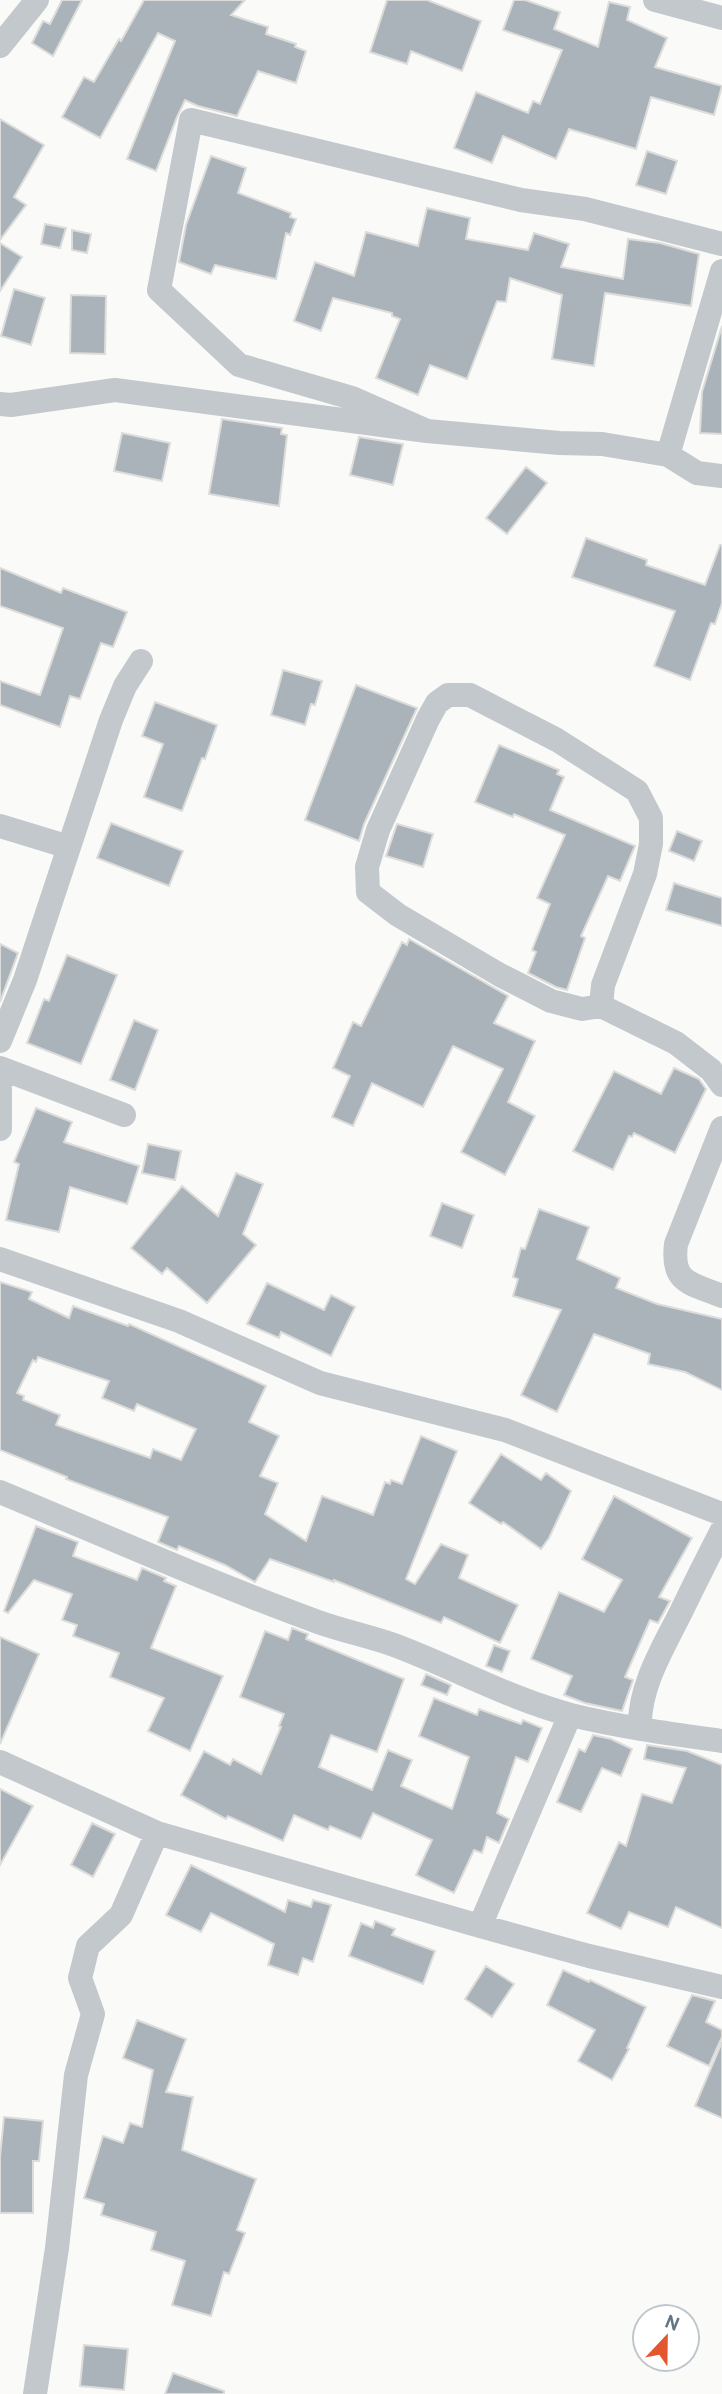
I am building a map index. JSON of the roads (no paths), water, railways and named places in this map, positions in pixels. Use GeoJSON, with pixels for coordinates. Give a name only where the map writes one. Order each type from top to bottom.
{"type":"FeatureCollection","features":[{"type":"Feature","properties":{"kind":"street"},"geometry":{"type":"LineString","coordinates":[[0,46],[37,0]]}},
{"type":"Feature","properties":{"kind":"street"},"geometry":{"type":"LineString","coordinates":[[655,0],[722,18]]}},
{"type":"Feature","properties":{"kind":"street"},"geometry":{"type":"LineString","coordinates":[[427,431],[352,398],[239,365],[159,290],[191,120],[521,200],[586,209],[722,244]]}},
{"type":"Feature","properties":{"kind":"street"},"geometry":{"type":"LineString","coordinates":[[668,455],[722,271]]}},
{"type":"Feature","properties":{"kind":"street"},"geometry":{"type":"LineString","coordinates":[[0,404],[11,405],[115,390],[427,431],[559,443],[602,444],[668,455],[697,473],[722,476]]}},
{"type":"Feature","properties":{"kind":"street"},"geometry":{"type":"LineString","coordinates":[[0,1041],[25,980],[111,720],[125,686],[141,661]]}},
{"type":"Feature","properties":{"kind":"street"},"geometry":{"type":"LineString","coordinates":[[601,1006],[603,985],[645,874],[651,844],[651,818],[636,791],[557,740],[470,695],[448,695],[438,703],[428,719],[378,830],[367,867],[368,892],[410,922],[500,975],[551,1000],[582,1009],[601,1006],[676,1043],[711,1070],[722,1085]]}},
{"type":"Feature","properties":{"kind":"street"},"geometry":{"type":"LineString","coordinates":[[0,826],[69,847]]}},
{"type":"Feature","properties":{"kind":"street"},"geometry":{"type":"LineString","coordinates":[[0,1068],[124,1115]]}},
{"type":"Feature","properties":{"kind":"street"},"geometry":{"type":"LineString","coordinates":[[0,1089],[0,1129]]}},
{"type":"Feature","properties":{"kind":"street"},"geometry":{"type":"LineString","coordinates":[[722,1128],[676,1244],[674,1264],[679,1274],[688,1282],[722,1296]]}},
{"type":"Feature","properties":{"kind":"street"},"geometry":{"type":"LineString","coordinates":[[0,1259],[179,1321],[320,1383],[505,1430],[722,1514]]}},
{"type":"Feature","properties":{"kind":"street"},"geometry":{"type":"LineString","coordinates":[[0,1492],[276,1606],[425,1656],[522,1699],[570,1714],[640,1729],[722,1741]]}},
{"type":"Feature","properties":{"kind":"street"},"geometry":{"type":"LineString","coordinates":[[640,1729],[639,1712],[648,1682],[722,1530]]}},
{"type":"Feature","properties":{"kind":"street"},"geometry":{"type":"LineString","coordinates":[[480,1926],[570,1714]]}},
{"type":"Feature","properties":{"kind":"street"},"geometry":{"type":"LineString","coordinates":[[0,1762],[157,1833],[480,1926],[722,1987]]}},
{"type":"Feature","properties":{"kind":"street"},"geometry":{"type":"LineString","coordinates":[[35,2394],[57,2248],[76,2075],[93,2014],[80,1978],[88,1946],[121,1915],[157,1833]]}}]}
